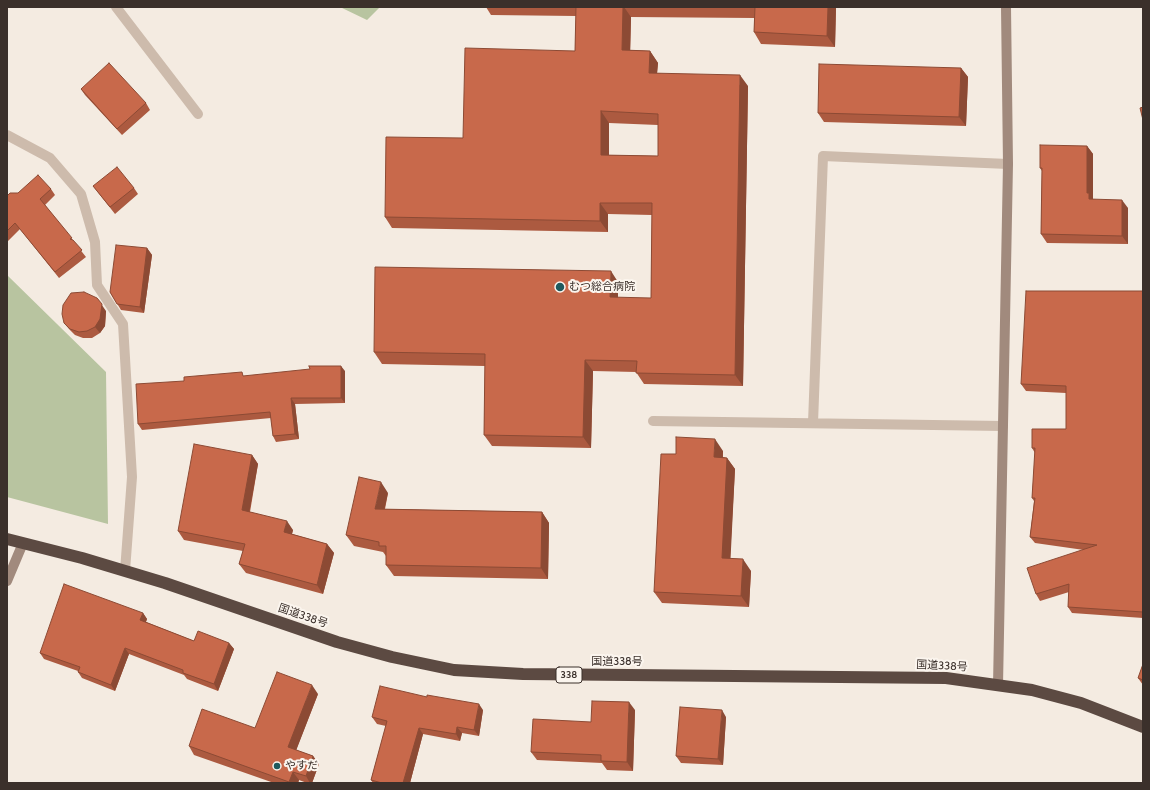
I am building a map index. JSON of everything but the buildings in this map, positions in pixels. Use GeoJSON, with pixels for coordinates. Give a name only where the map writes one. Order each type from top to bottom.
{"type":"FeatureCollection","features":[{"type":"Feature","properties":{"kind":"highway","name":"国道338号"},"geometry":{"type":"LineString","coordinates":[[7,539],[165,583],[337,642],[392,657],[454,670],[523,674],[946,678],[1032,690],[1081,703],[1143,727]]}},
{"type":"Feature","properties":{"kind":"street"},"geometry":{"type":"LineString","coordinates":[[998,685],[1008,164],[1006,7]]}},
{"type":"Feature","properties":{"kind":"street"},"geometry":{"type":"LineString","coordinates":[[7,581],[22,543]]}},
{"type":"Feature","properties":{"kind":"lane"},"geometry":{"type":"LineString","coordinates":[[116,7],[198,114]]}},
{"type":"Feature","properties":{"kind":"lane"},"geometry":{"type":"LineString","coordinates":[[7,134],[50,158],[81,194],[95,242],[98,284],[123,324],[132,477],[125,571]]}},
{"type":"Feature","properties":{"kind":"lane"},"geometry":{"type":"LineString","coordinates":[[813,424],[823,156],[1008,164]]}},
{"type":"Feature","properties":{"kind":"lane"},"geometry":{"type":"LineString","coordinates":[[653,421],[1004,426]]}},
{"type":"Feature","properties":{"kind":"green space"},"geometry":{"type":"Polygon","coordinates":[[[340,7],[380,7],[367,20],[340,7]]]}},
{"type":"Feature","properties":{"kind":"green space"},"geometry":{"type":"Polygon","coordinates":[[[7,275],[106,372],[108,524],[7,497],[7,275]]]}},
{"type":"Feature","properties":{"kind":"place","name":"むつ総合病院"},"geometry":{"type":"Point","coordinates":[560,287]}},
{"type":"Feature","properties":{"kind":"place","name":"やすだ"},"geometry":{"type":"Point","coordinates":[277,766]}}]}
